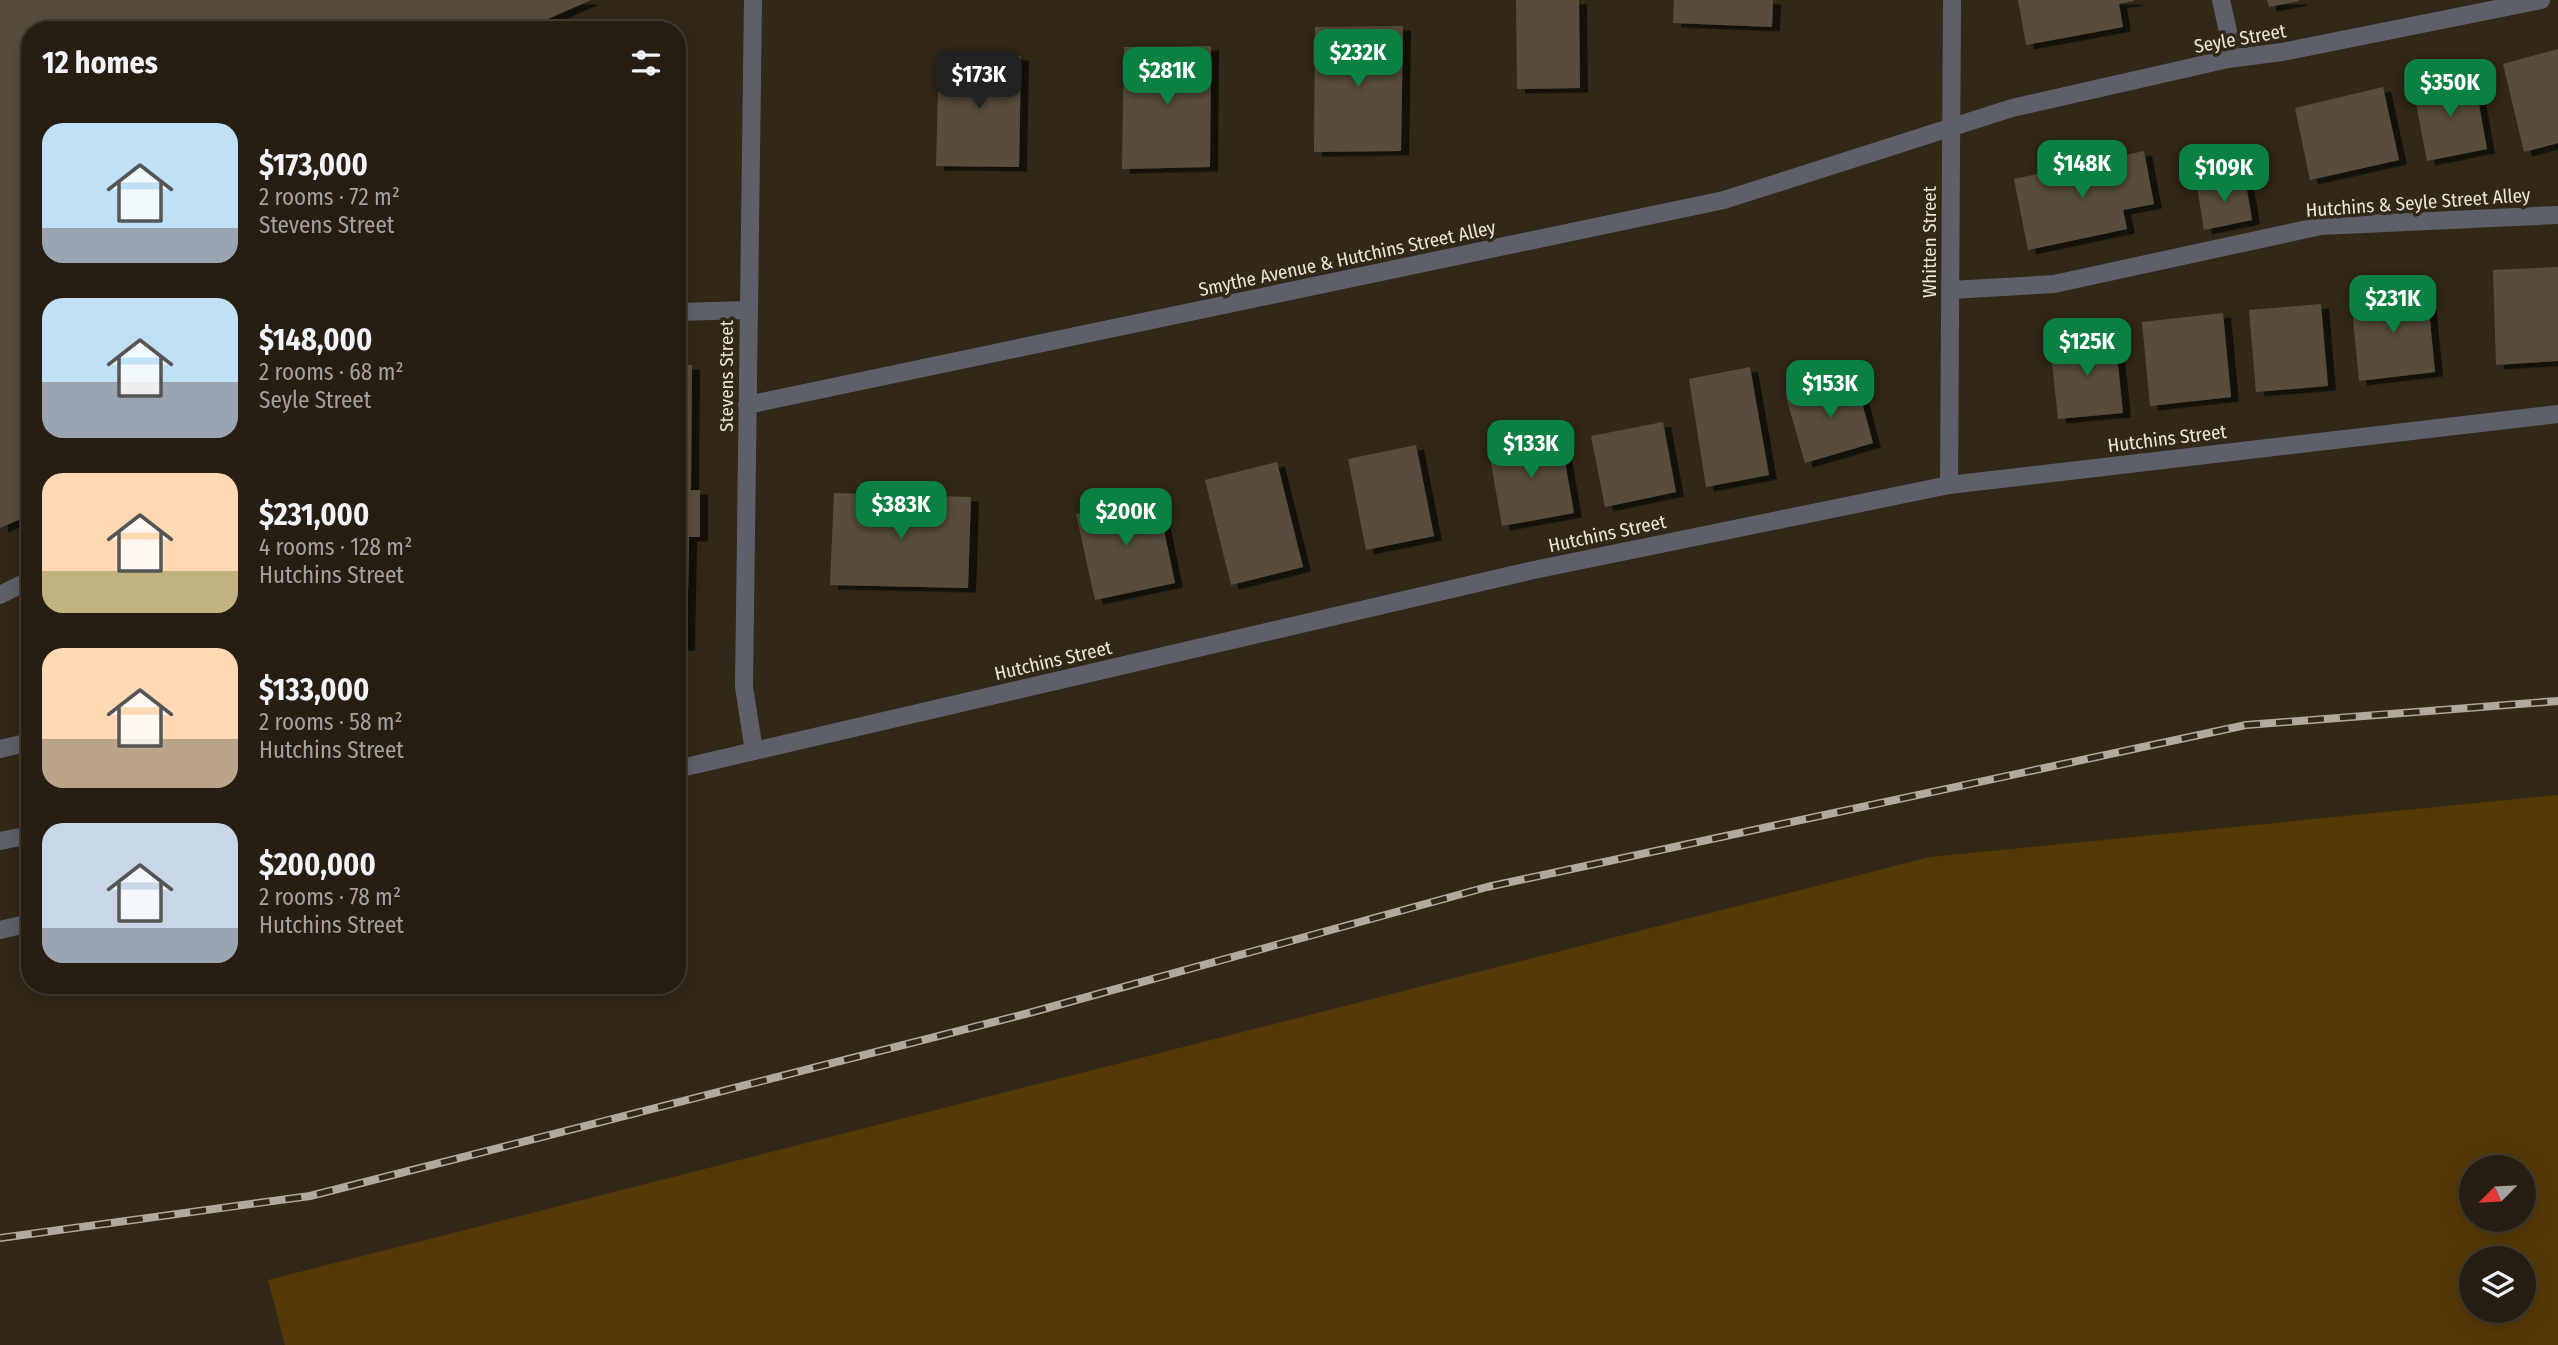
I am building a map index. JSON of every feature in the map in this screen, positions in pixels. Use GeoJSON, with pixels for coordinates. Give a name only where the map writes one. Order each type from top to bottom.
{"type":"FeatureCollection","features":[{"type":"Feature","properties":{"kind":"street","name":"Stevens Street"},"geometry":{"type":"LineString","coordinates":[[753,0],[744,687],[754,751]]}},
{"type":"Feature","properties":{"kind":"street","name":"Whitten Street"},"geometry":{"type":"LineString","coordinates":[[1949,485],[1952,0]]}},
{"type":"Feature","properties":{"kind":"street"},"geometry":{"type":"LineString","coordinates":[[2221,0],[2230,40],[2228,59]]}},
{"type":"Feature","properties":{"kind":"street","name":"Seyle Street"},"geometry":{"type":"LineString","coordinates":[[1950,129],[2012,108],[2228,59],[2282,52],[2542,0]]}},
{"type":"Feature","properties":{"kind":"street","name":"Smythe Avenue & Hutchins Street Alley"},"geometry":{"type":"LineString","coordinates":[[747,405],[1724,200],[1950,129]]}},
{"type":"Feature","properties":{"kind":"street","name":"Hutchins & Seyle Street Alley"},"geometry":{"type":"LineString","coordinates":[[1951,290],[2054,284],[2321,226],[2558,215]]}},
{"type":"Feature","properties":{"kind":"street"},"geometry":{"type":"LineString","coordinates":[[686,312],[747,310]]}},
{"type":"Feature","properties":{"kind":"street","name":"Hutchins Street"},"geometry":{"type":"LineString","coordinates":[[686,767],[1529,571],[1949,485],[2558,414]]}},
{"type":"Feature","properties":{"kind":"street"},"geometry":{"type":"LineString","coordinates":[[0,595],[21,584]]}},
{"type":"Feature","properties":{"kind":"street"},"geometry":{"type":"LineString","coordinates":[[0,749],[21,744]]}},
{"type":"Feature","properties":{"kind":"street"},"geometry":{"type":"LineString","coordinates":[[0,841],[21,837]]}},
{"type":"Feature","properties":{"kind":"street"},"geometry":{"type":"LineString","coordinates":[[0,930],[21,925]]}},
{"type":"Feature","properties":{"kind":"shaded area"},"geometry":{"type":"Polygon","coordinates":[[[2558,795],[2558,1345],[285,1345],[268,1280],[1930,857],[2558,795]]]}},
{"type":"Feature","properties":{"kind":"building"},"geometry":{"type":"Polygon","coordinates":[[[0,0],[591,0],[543,21],[21,21],[21,519],[0,528],[0,0]]]}},
{"type":"Feature","properties":{"kind":"building"},"geometry":{"type":"Polygon","coordinates":[[[1516,0],[1579,0],[1580,88],[1517,89],[1516,0]]]}},
{"type":"Feature","properties":{"kind":"building"},"geometry":{"type":"Polygon","coordinates":[[[1674,0],[1773,0],[1772,27],[1673,23],[1674,0]]]}},
{"type":"Feature","properties":{"kind":"building"},"geometry":{"type":"Polygon","coordinates":[[[2018,0],[2134,1],[2119,4],[2123,27],[2026,45],[2018,0]]]}},
{"type":"Feature","properties":{"kind":"building"},"geometry":{"type":"Polygon","coordinates":[[[2267,0],[2299,0],[2299,1],[2269,7],[2267,0]]]}},
{"type":"Feature","properties":{"kind":"building"},"geometry":{"type":"Polygon","coordinates":[[[1403,26],[1401,151],[1314,152],[1315,27],[1403,26]]]}},
{"type":"Feature","properties":{"kind":"building"},"geometry":{"type":"Polygon","coordinates":[[[1211,46],[1210,167],[1122,169],[1124,47],[1211,46]]]}},
{"type":"Feature","properties":{"kind":"building"},"geometry":{"type":"Polygon","coordinates":[[[2558,49],[2558,143],[2524,152],[2503,64],[2558,49]]]}},
{"type":"Feature","properties":{"kind":"building"},"geometry":{"type":"Polygon","coordinates":[[[939,55],[1021,56],[1019,167],[936,166],[939,55]]]}},
{"type":"Feature","properties":{"kind":"building"},"geometry":{"type":"Polygon","coordinates":[[[2474,77],[2487,149],[2427,161],[2413,88],[2474,77]]]}},
{"type":"Feature","properties":{"kind":"building"},"geometry":{"type":"Polygon","coordinates":[[[2383,87],[2399,160],[2310,180],[2295,108],[2383,87]]]}},
{"type":"Feature","properties":{"kind":"building"},"geometry":{"type":"Polygon","coordinates":[[[2144,151],[2154,204],[2123,210],[2127,229],[2028,250],[2014,179],[2144,151]]]}},
{"type":"Feature","properties":{"kind":"building"},"geometry":{"type":"Polygon","coordinates":[[[2245,178],[2252,220],[2204,230],[2197,186],[2245,178]]]}},
{"type":"Feature","properties":{"kind":"building"},"geometry":{"type":"Polygon","coordinates":[[[2558,267],[2558,361],[2496,365],[2493,270],[2558,267]]]}},
{"type":"Feature","properties":{"kind":"building"},"geometry":{"type":"Polygon","coordinates":[[[2427,290],[2435,372],[2359,381],[2351,298],[2427,290]]]}},
{"type":"Feature","properties":{"kind":"building"},"geometry":{"type":"Polygon","coordinates":[[[2321,304],[2328,386],[2256,392],[2249,310],[2321,304]]]}},
{"type":"Feature","properties":{"kind":"building"},"geometry":{"type":"Polygon","coordinates":[[[2223,313],[2231,397],[2150,406],[2142,322],[2223,313]]]}},
{"type":"Feature","properties":{"kind":"building"},"geometry":{"type":"Polygon","coordinates":[[[2115,336],[2123,413],[2058,419],[2050,343],[2115,336]]]}},
{"type":"Feature","properties":{"kind":"building"},"geometry":{"type":"Polygon","coordinates":[[[686,365],[692,365],[691,490],[700,490],[700,537],[689,537],[687,646],[686,365]]]}},
{"type":"Feature","properties":{"kind":"building"},"geometry":{"type":"Polygon","coordinates":[[[1750,367],[1769,475],[1706,487],[1689,379],[1750,367]]]}},
{"type":"Feature","properties":{"kind":"building"},"geometry":{"type":"Polygon","coordinates":[[[1855,377],[1873,443],[1805,463],[1786,397],[1855,377]]]}},
{"type":"Feature","properties":{"kind":"building"},"geometry":{"type":"Polygon","coordinates":[[[1663,422],[1676,492],[1605,507],[1591,436],[1663,422]]]}},
{"type":"Feature","properties":{"kind":"building"},"geometry":{"type":"Polygon","coordinates":[[[1560,433],[1574,513],[1502,526],[1488,446],[1560,433]]]}},
{"type":"Feature","properties":{"kind":"building"},"geometry":{"type":"Polygon","coordinates":[[[1416,445],[1434,536],[1366,550],[1348,459],[1416,445]]]}},
{"type":"Feature","properties":{"kind":"building"},"geometry":{"type":"Polygon","coordinates":[[[1277,462],[1303,567],[1231,585],[1205,480],[1277,462]]]}},
{"type":"Feature","properties":{"kind":"building"},"geometry":{"type":"Polygon","coordinates":[[[834,493],[971,497],[968,588],[830,585],[834,493]]]}},
{"type":"Feature","properties":{"kind":"building"},"geometry":{"type":"Polygon","coordinates":[[[1157,497],[1175,583],[1095,600],[1076,514],[1157,497]]]}},
{"type":"Feature","properties":{"kind":"railway"},"geometry":{"type":"LineString","coordinates":[[0,1238],[310,1196],[1029,1013],[1487,887],[2246,725],[2558,701]]}}]}
